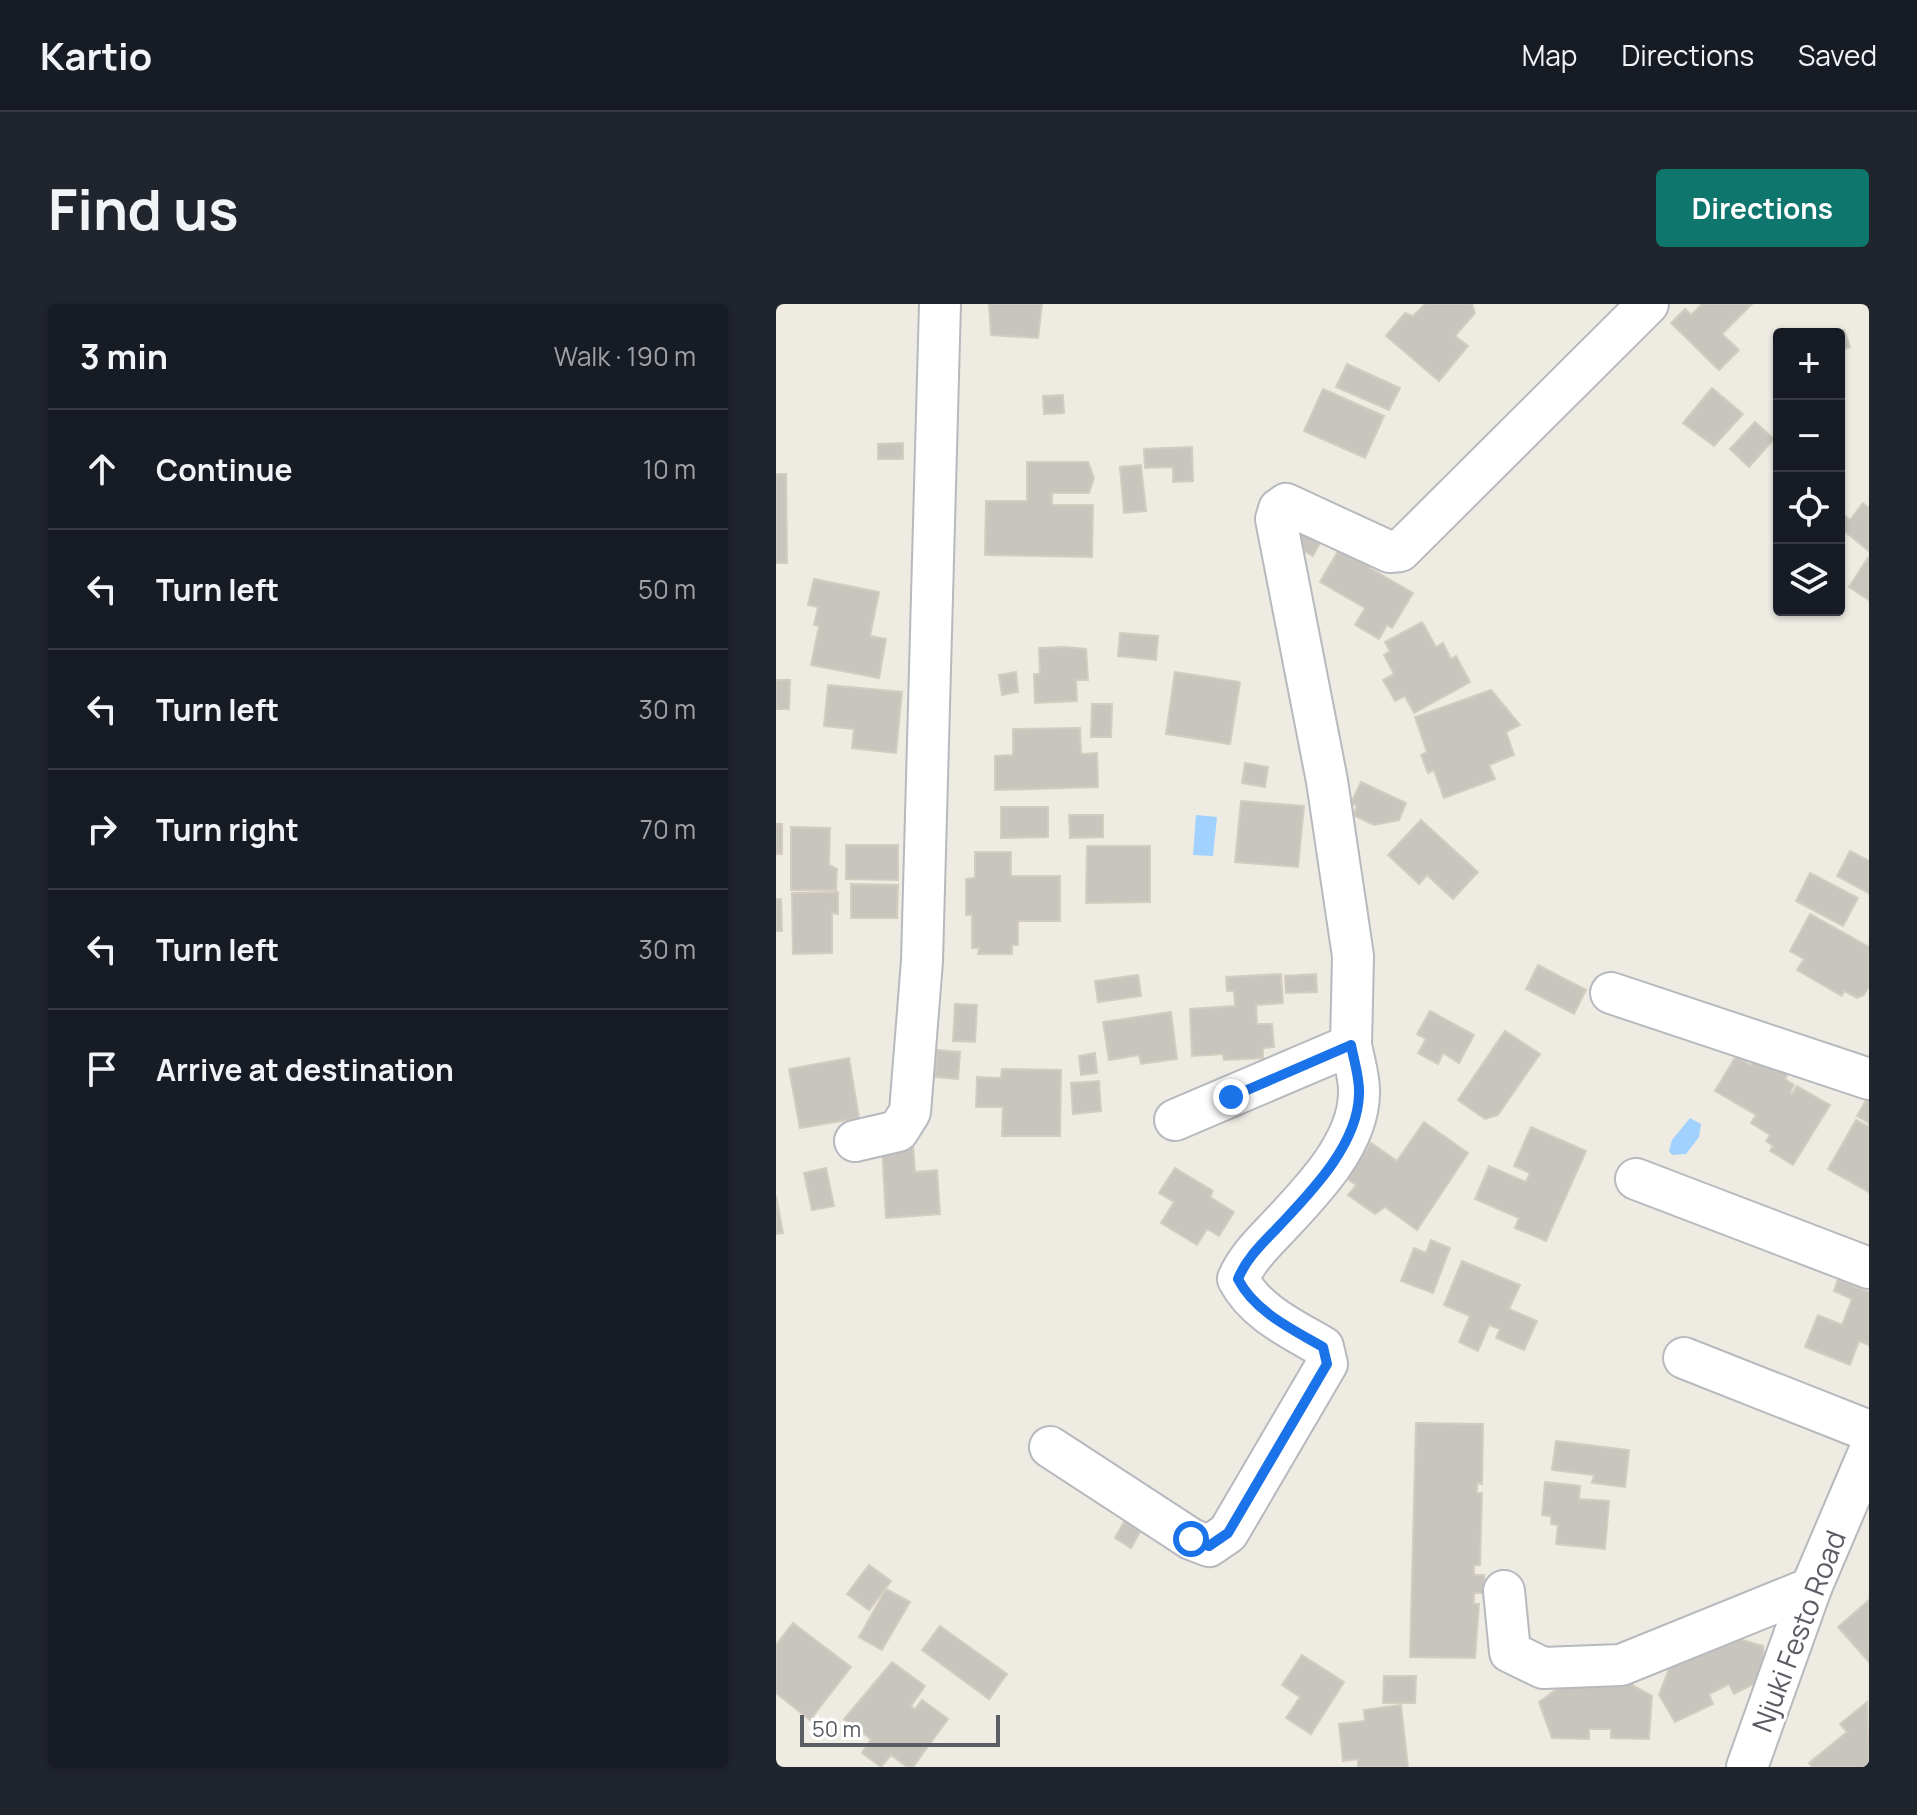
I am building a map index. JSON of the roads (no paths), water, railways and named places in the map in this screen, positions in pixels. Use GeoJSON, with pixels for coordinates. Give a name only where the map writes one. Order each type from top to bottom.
{"type":"FeatureCollection","features":[{"type":"Feature","properties":{"kind":"street"},"geometry":{"type":"LineString","coordinates":[[855,1141],[898,1131],[906,1124],[910,1112],[922,961],[940,304]]}},
{"type":"Feature","properties":{"kind":"street"},"geometry":{"type":"LineString","coordinates":[[1050,1447],[1191,1539],[1209,1546],[1228,1533],[1327,1364],[1323,1347],[1277,1320],[1245,1293],[1238,1279],[1244,1264],[1305,1198],[1344,1144],[1357,1117],[1360,1092],[1351,1045],[1353,956],[1325,769],[1276,519],[1279,509],[1286,504],[1390,552],[1400,551],[1648,304]]}},
{"type":"Feature","properties":{"kind":"street"},"geometry":{"type":"LineString","coordinates":[[1611,993],[1869,1079]]}},
{"type":"Feature","properties":{"kind":"street"},"geometry":{"type":"LineString","coordinates":[[1175,1120],[1351,1045]]}},
{"type":"Feature","properties":{"kind":"street"},"geometry":{"type":"LineString","coordinates":[[1636,1179],[1869,1268]]}},
{"type":"Feature","properties":{"kind":"street"},"geometry":{"type":"LineString","coordinates":[[1684,1358],[1869,1431]]}},
{"type":"Feature","properties":{"kind":"street","name":"Njuki Festo Road"},"geometry":{"type":"LineString","coordinates":[[1747,1767],[1811,1588],[1869,1452]]}},
{"type":"Feature","properties":{"kind":"street"},"geometry":{"type":"LineString","coordinates":[[1504,1591],[1510,1652],[1543,1668],[1574,1670],[1621,1665],[1811,1588]]}},
{"type":"Feature","properties":{"kind":"water"},"geometry":{"type":"Polygon","coordinates":[[[1196,815],[1217,817],[1213,856],[1193,855],[1196,815]]]}},
{"type":"Feature","properties":{"kind":"water"},"geometry":{"type":"Polygon","coordinates":[[[1690,1118],[1701,1124],[1699,1137],[1686,1154],[1672,1155],[1669,1151],[1672,1140],[1690,1118]]]}}]}
